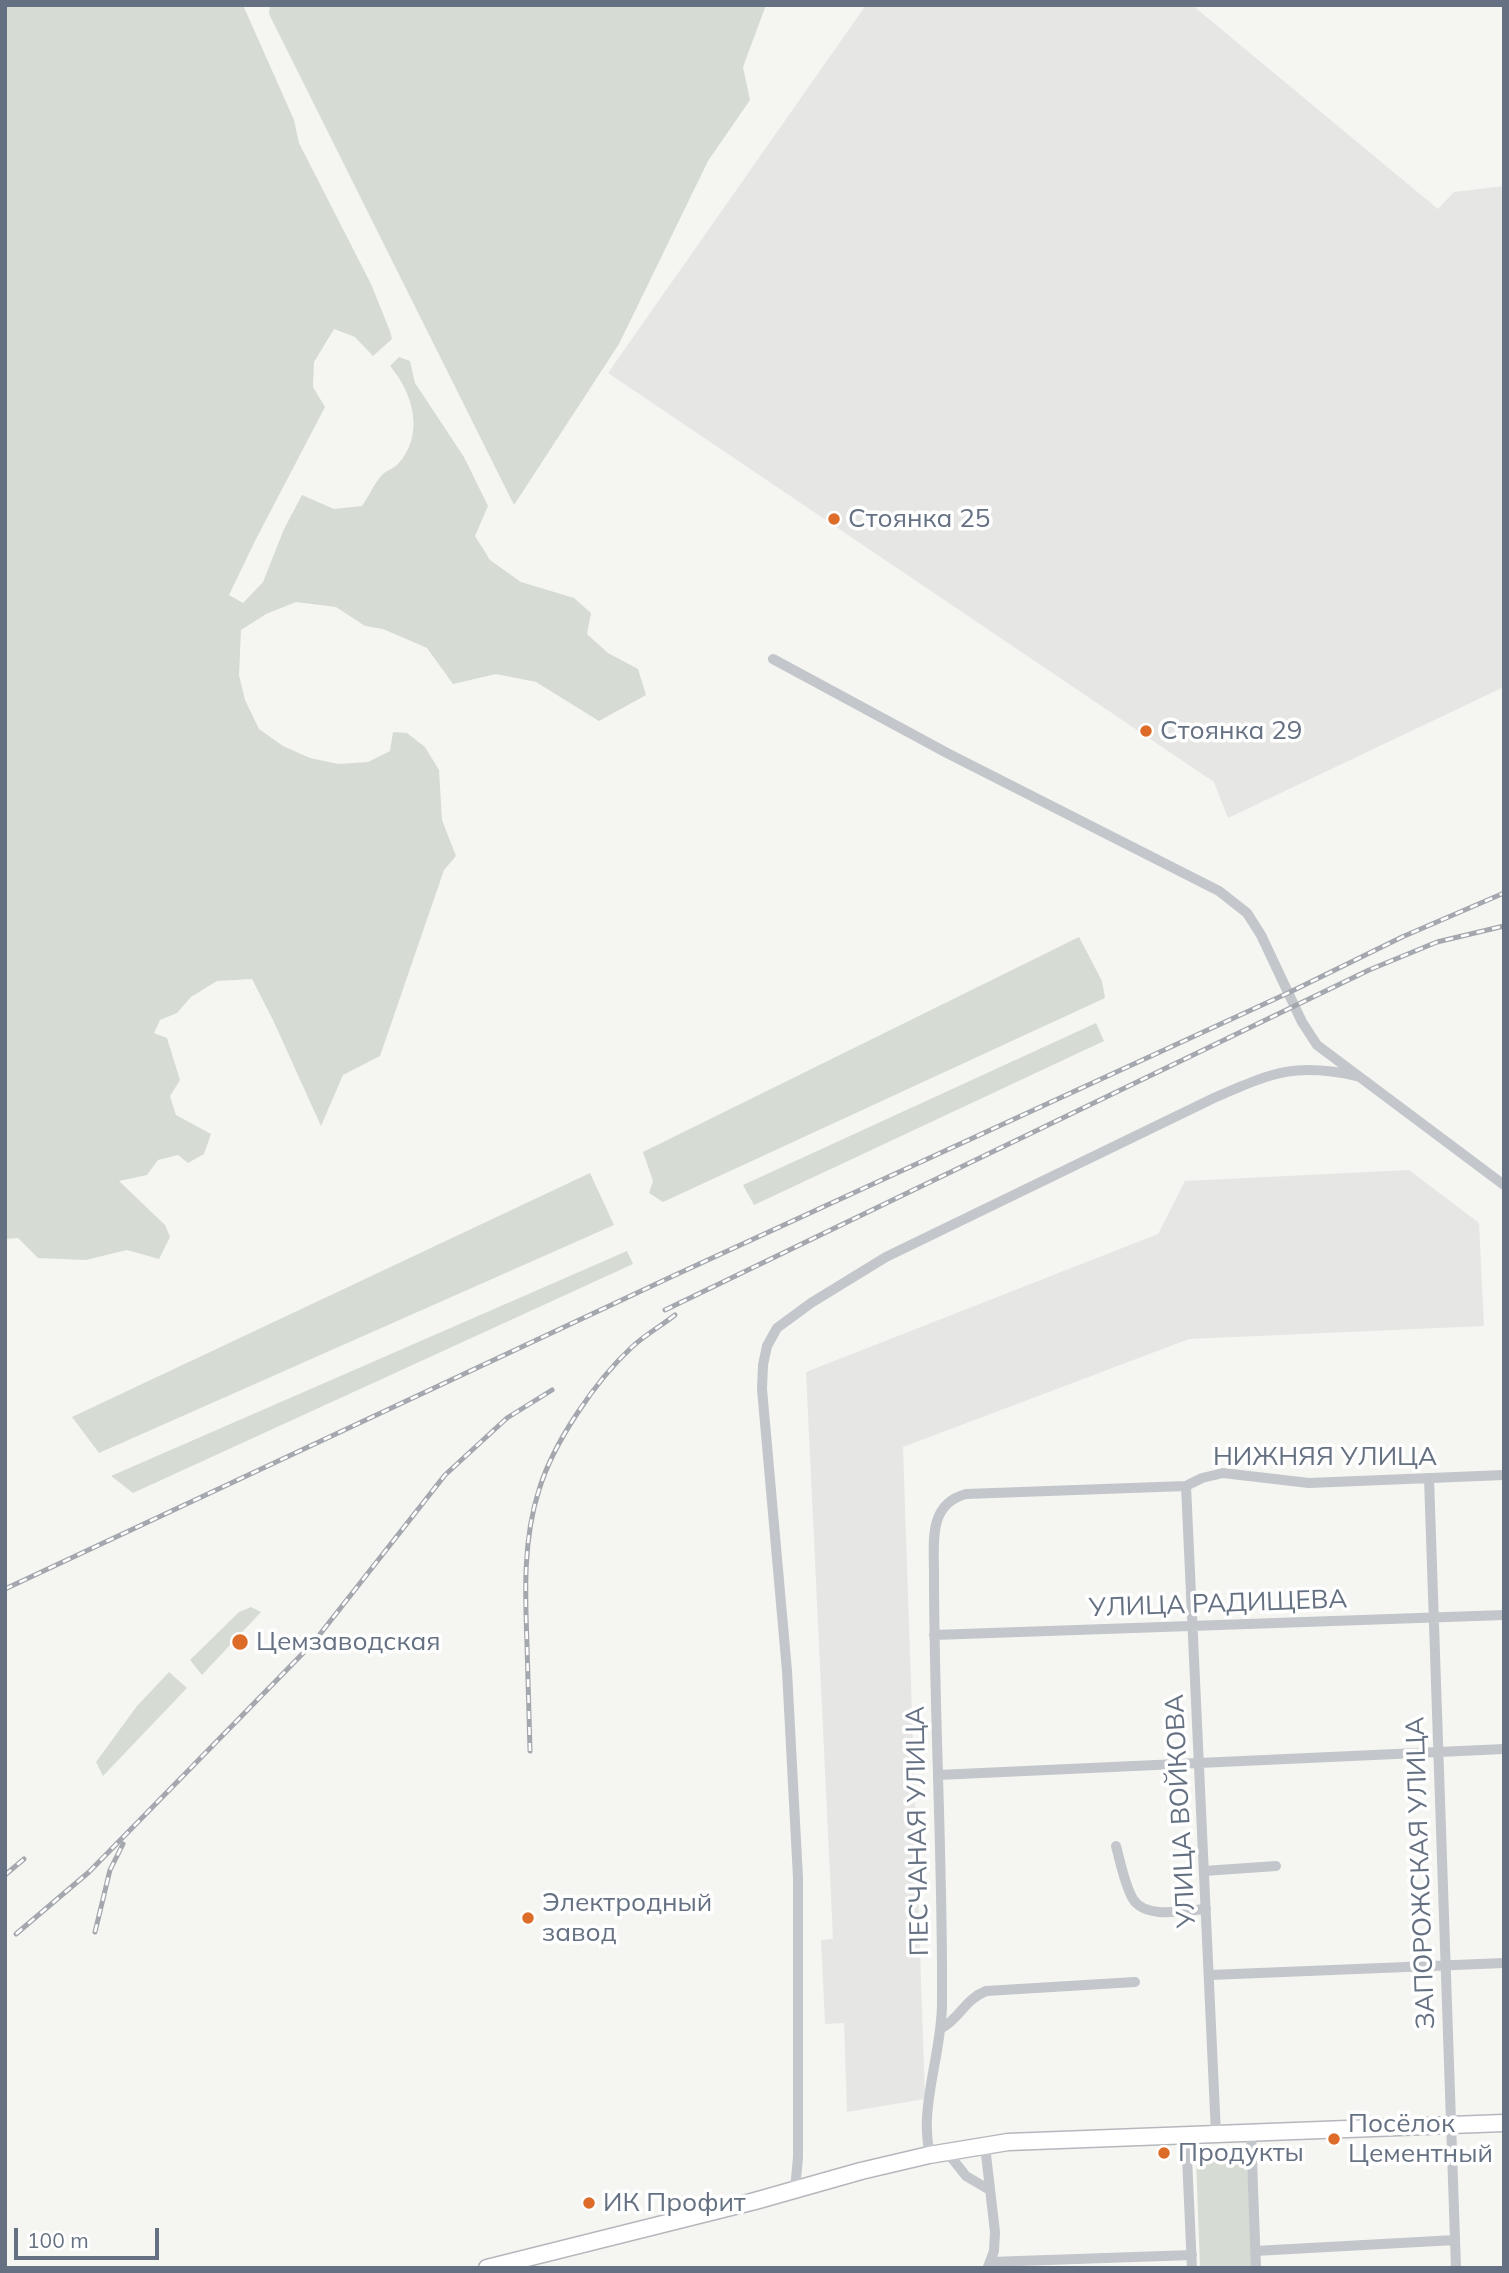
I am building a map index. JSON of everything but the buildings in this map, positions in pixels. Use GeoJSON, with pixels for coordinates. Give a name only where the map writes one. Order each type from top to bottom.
{"type":"FeatureCollection","features":[{"type":"Feature","properties":{"kind":"main road"},"geometry":{"type":"LineString","coordinates":[[488,2268],[861,2171],[929,2155],[1007,2142],[1504,2123]]}},
{"type":"Feature","properties":{"kind":"street"},"geometry":{"type":"LineString","coordinates":[[773,659],[947,753],[1219,891],[1247,913],[1261,935],[1302,1022],[1317,1045],[1504,1185]]}},
{"type":"Feature","properties":{"kind":"street"},"geometry":{"type":"LineString","coordinates":[[795,2190],[798,2157],[798,1878],[787,1671],[762,1389],[767,1346],[778,1328],[811,1303],[886,1257],[1216,1097],[1260,1078],[1292,1070],[1327,1069],[1357,1076]]}},
{"type":"Feature","properties":{"kind":"street","name":"НИЖНЯЯ УЛИЦА"},"geometry":{"type":"LineString","coordinates":[[943,1507],[953,1497],[965,1494],[1186,1486],[1202,1478],[1223,1473],[1309,1483],[1504,1475]]}},
{"type":"Feature","properties":{"kind":"street","name":"ЗАПОРОЖСКАЯ УЛИЦА"},"geometry":{"type":"LineString","coordinates":[[1429,1478],[1456,2268]]}},
{"type":"Feature","properties":{"kind":"street","name":"УЛИЦА ВОЙКОВА"},"geometry":{"type":"LineString","coordinates":[[1186,1486],[1216,2134]]}},
{"type":"Feature","properties":{"kind":"street","name":"ПЕСЧАНАЯ УЛИЦА"},"geometry":{"type":"LineString","coordinates":[[929,2155],[927,2111],[942,2028],[943,1900],[934,1635],[934,1534],[943,1507]]}},
{"type":"Feature","properties":{"kind":"street","name":"УЛИЦА РАДИЩЕВА"},"geometry":{"type":"LineString","coordinates":[[934,1635],[1504,1615]]}},
{"type":"Feature","properties":{"kind":"street"},"geometry":{"type":"LineString","coordinates":[[938,1775],[1504,1749]]}},
{"type":"Feature","properties":{"kind":"street"},"geometry":{"type":"LineString","coordinates":[[1115,1846],[1132,1898],[1140,1907],[1149,1911],[1206,1909]]}},
{"type":"Feature","properties":{"kind":"street"},"geometry":{"type":"LineString","coordinates":[[1204,1871],[1276,1866]]}},
{"type":"Feature","properties":{"kind":"street"},"geometry":{"type":"LineString","coordinates":[[1210,1975],[1504,1963]]}},
{"type":"Feature","properties":{"kind":"street"},"geometry":{"type":"LineString","coordinates":[[942,2028],[948,2025],[973,1996],[986,1991],[1135,1982]]}},
{"type":"Feature","properties":{"kind":"street"},"geometry":{"type":"LineString","coordinates":[[1251,2133],[1256,2268]]}},
{"type":"Feature","properties":{"kind":"street"},"geometry":{"type":"LineString","coordinates":[[1186,2135],[1192,2268]]}},
{"type":"Feature","properties":{"kind":"street"},"geometry":{"type":"LineString","coordinates":[[985,2146],[995,2232],[994,2251],[989,2265],[1192,2255]]}},
{"type":"Feature","properties":{"kind":"street"},"geometry":{"type":"LineString","coordinates":[[947,2152],[966,2176],[989,2189]]}},
{"type":"Feature","properties":{"kind":"street"},"geometry":{"type":"LineString","coordinates":[[1255,2251],[1455,2241]]}},
{"type":"Feature","properties":{"kind":"shaded area"},"geometry":{"type":"Polygon","coordinates":[[[5,5],[243,5],[294,120],[299,143],[371,284],[390,331],[392,339],[373,356],[355,337],[334,329],[314,362],[313,387],[325,407],[229,595],[243,603],[263,582],[284,529],[302,495],[334,509],[362,506],[380,477],[397,465],[406,454],[411,441],[413,415],[405,389],[390,366],[399,357],[410,361],[415,383],[464,457],[488,506],[475,536],[490,560],[521,582],[574,598],[591,613],[587,634],[608,653],[638,669],[646,695],[599,721],[536,682],[496,674],[453,684],[427,648],[383,629],[365,626],[336,607],[296,602],[266,614],[241,630],[239,675],[245,700],[259,729],[283,746],[310,758],[338,764],[368,762],[390,751],[393,732],[407,733],[425,747],[439,770],[442,820],[456,856],[444,870],[380,1056],[343,1075],[321,1126],[252,979],[217,981],[191,997],[177,1013],[160,1020],[154,1033],[167,1038],[180,1080],[170,1096],[176,1115],[211,1134],[204,1154],[188,1163],[178,1155],[158,1160],[147,1175],[119,1181],[165,1225],[170,1237],[159,1259],[127,1250],[86,1260],[38,1258],[18,1238],[5,1239],[5,5]]]}},
{"type":"Feature","properties":{"kind":"shaded area"},"geometry":{"type":"Polygon","coordinates":[[[270,5],[766,5],[743,67],[750,100],[708,161],[619,344],[514,505],[269,14],[270,5]]]}},
{"type":"Feature","properties":{"kind":"shaded area"},"geometry":{"type":"Polygon","coordinates":[[[866,5],[1192,5],[1438,209],[1454,192],[1504,186],[1504,687],[1228,818],[1214,782],[608,373],[866,5]]]}},
{"type":"Feature","properties":{"kind":"shaded area"},"geometry":{"type":"Polygon","coordinates":[[[1079,937],[1102,981],[1105,998],[663,1202],[649,1193],[653,1181],[643,1152],[1079,937]]]}},
{"type":"Feature","properties":{"kind":"shaded area"},"geometry":{"type":"Polygon","coordinates":[[[1096,1023],[1104,1041],[754,1205],[743,1185],[1096,1023]]]}},
{"type":"Feature","properties":{"kind":"shaded area"},"geometry":{"type":"Polygon","coordinates":[[[1409,1170],[1479,1223],[1484,1326],[1189,1339],[903,1447],[925,2099],[847,2112],[844,2023],[825,2024],[821,1940],[833,1939],[806,1372],[1158,1234],[1185,1181],[1409,1170]]]}},
{"type":"Feature","properties":{"kind":"shaded area"},"geometry":{"type":"Polygon","coordinates":[[[590,1173],[614,1225],[99,1453],[72,1417],[590,1173]]]}},
{"type":"Feature","properties":{"kind":"shaded area"},"geometry":{"type":"Polygon","coordinates":[[[627,1251],[633,1264],[133,1493],[111,1476],[627,1251]]]}},
{"type":"Feature","properties":{"kind":"shaded area"},"geometry":{"type":"Polygon","coordinates":[[[251,1607],[261,1612],[202,1675],[190,1660],[239,1612],[251,1607]]]}},
{"type":"Feature","properties":{"kind":"shaded area"},"geometry":{"type":"Polygon","coordinates":[[[169,1672],[187,1688],[103,1776],[96,1762],[137,1706],[169,1672]]]}},
{"type":"Feature","properties":{"kind":"shaded area"},"geometry":{"type":"Polygon","coordinates":[[[1247,2156],[1252,2268],[1200,2268],[1196,2158],[1247,2156]]]}},
{"type":"Feature","properties":{"kind":"railway"},"geometry":{"type":"LineString","coordinates":[[5,1589],[673,1276],[1288,993],[1402,937],[1504,893]]}},
{"type":"Feature","properties":{"kind":"railway"},"geometry":{"type":"LineString","coordinates":[[665,1310],[1369,970],[1437,942],[1504,926]]}},
{"type":"Feature","properties":{"kind":"railway"},"geometry":{"type":"LineString","coordinates":[[530,1751],[526,1566],[530,1528],[539,1490],[554,1452],[590,1394],[632,1347],[675,1315]]}},
{"type":"Feature","properties":{"kind":"railway"},"geometry":{"type":"LineString","coordinates":[[16,1934],[89,1872],[313,1643],[445,1475],[507,1418],[552,1390]]}},
{"type":"Feature","properties":{"kind":"railway"},"geometry":{"type":"LineString","coordinates":[[95,1932],[110,1870],[123,1844]]}},
{"type":"Feature","properties":{"kind":"railway"},"geometry":{"type":"LineString","coordinates":[[5,1875],[24,1859]]}},
{"type":"Feature","properties":{"kind":"place","name":"Стоянка 25"},"geometry":{"type":"Point","coordinates":[834,519]}},
{"type":"Feature","properties":{"kind":"place","name":"Стоянка 29"},"geometry":{"type":"Point","coordinates":[1146,731]}},
{"type":"Feature","properties":{"kind":"place","name":"Цемзаводская"},"geometry":{"type":"Point","coordinates":[240,1642]}},
{"type":"Feature","properties":{"kind":"place","name":"Электродный завод"},"geometry":{"type":"Point","coordinates":[528,1918]}},
{"type":"Feature","properties":{"kind":"place","name":"Посёлок Цементный"},"geometry":{"type":"Point","coordinates":[1334,2139]}},
{"type":"Feature","properties":{"kind":"place","name":"Продукты"},"geometry":{"type":"Point","coordinates":[1164,2153]}},
{"type":"Feature","properties":{"kind":"place","name":"ИК Профит"},"geometry":{"type":"Point","coordinates":[589,2203]}}]}
